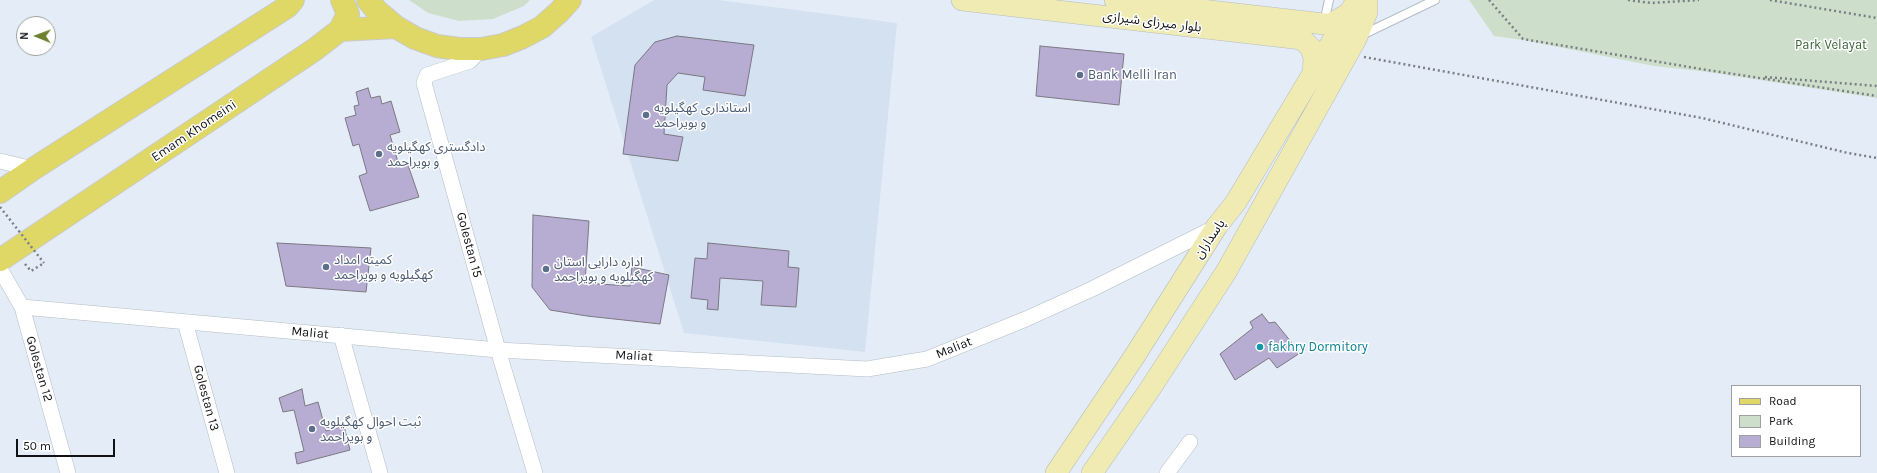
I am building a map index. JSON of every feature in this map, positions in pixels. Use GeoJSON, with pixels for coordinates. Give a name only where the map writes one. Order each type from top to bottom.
{"type":"FeatureCollection","features":[{"type":"Feature","properties":{"kind":"main road"},"geometry":{"type":"LineString","coordinates":[[0,192],[33,169],[290,3],[309,0]]}},
{"type":"Feature","properties":{"kind":"main road"},"geometry":{"type":"LineString","coordinates":[[342,0],[348,14],[340,30],[396,27]]}},
{"type":"Feature","properties":{"kind":"main road"},"geometry":{"type":"LineString","coordinates":[[368,0],[377,11],[396,27],[415,38],[437,46],[459,49],[481,49],[503,45],[523,37],[542,26],[559,12],[570,0]]}},
{"type":"Feature","properties":{"kind":"main road","name":"بلوار میرزای شیرازی"},"geometry":{"type":"LineString","coordinates":[[962,0],[1302,39],[1311,48],[1313,53],[1313,76]]}},
{"type":"Feature","properties":{"kind":"main road","name":"بلوار میرزای شیرازی"},"geometry":{"type":"LineString","coordinates":[[1115,0],[1324,24],[1331,24],[1359,4]]}},
{"type":"Feature","properties":{"kind":"main road"},"geometry":{"type":"LineString","coordinates":[[1092,473],[1150,389],[1226,272],[1352,46],[1367,12],[1359,4]]}},
{"type":"Feature","properties":{"kind":"main road","name":"پاسداران"},"geometry":{"type":"LineString","coordinates":[[1056,473],[1134,357],[1217,226],[1236,202],[1261,158],[1313,76],[1325,53],[1359,4]]}},
{"type":"Feature","properties":{"kind":"main road","name":"Emam Khomeini"},"geometry":{"type":"LineString","coordinates":[[0,260],[314,50],[340,30]]}},
{"type":"Feature","properties":{"kind":"main road"},"geometry":{"type":"LineString","coordinates":[[1261,158],[1260,170],[1264,175],[1273,177],[1283,171]]}},
{"type":"Feature","properties":{"kind":"main road"},"geometry":{"type":"LineString","coordinates":[[1236,202],[1244,198],[1251,201],[1255,207],[1254,221]]}},
{"type":"Feature","properties":{"kind":"street","name":"Golestan 15"},"geometry":{"type":"LineString","coordinates":[[481,49],[470,61],[428,75],[424,83],[498,350],[535,473]]}},
{"type":"Feature","properties":{"kind":"street"},"geometry":{"type":"LineString","coordinates":[[0,161],[33,169]]}},
{"type":"Feature","properties":{"kind":"street","name":"Maliat"},"geometry":{"type":"LineString","coordinates":[[22,307],[498,350],[867,369],[927,359],[1019,322],[1092,288],[1217,226]]}},
{"type":"Feature","properties":{"kind":"street","name":"Golestan 12"},"geometry":{"type":"LineString","coordinates":[[0,270],[22,307],[68,473]]}},
{"type":"Feature","properties":{"kind":"street","name":"Golestan 13"},"geometry":{"type":"LineString","coordinates":[[185,322],[227,473]]}},
{"type":"Feature","properties":{"kind":"street"},"geometry":{"type":"LineString","coordinates":[[342,336],[380,473]]}},
{"type":"Feature","properties":{"kind":"street"},"geometry":{"type":"LineString","coordinates":[[1167,473],[1190,442]]}},
{"type":"Feature","properties":{"kind":"lane"},"geometry":{"type":"LineString","coordinates":[[1324,24],[1329,0]]}},
{"type":"Feature","properties":{"kind":"lane"},"geometry":{"type":"LineString","coordinates":[[1352,46],[1435,0]]}},
{"type":"Feature","properties":{"kind":"path"},"geometry":{"type":"LineString","coordinates":[[1489,0],[1523,39],[1745,76],[1877,96]]}},
{"type":"Feature","properties":{"kind":"path"},"geometry":{"type":"LineString","coordinates":[[1628,0],[1651,2],[1699,0]]}},
{"type":"Feature","properties":{"kind":"path"},"geometry":{"type":"LineString","coordinates":[[1770,0],[1877,18]]}},
{"type":"Feature","properties":{"kind":"path"},"geometry":{"type":"LineString","coordinates":[[1352,46],[1702,118],[1848,153],[1877,158]]}},
{"type":"Feature","properties":{"kind":"path"},"geometry":{"type":"LineString","coordinates":[[1745,76],[1877,86]]}},
{"type":"Feature","properties":{"kind":"path"},"geometry":{"type":"LineString","coordinates":[[0,207],[44,263],[30,271]]}},
{"type":"Feature","properties":{"kind":"shaded area"},"geometry":{"type":"Polygon","coordinates":[[[654,0],[718,0],[897,23],[865,352],[684,333],[591,37],[654,0]]]}},
{"type":"Feature","properties":{"kind":"green space"},"geometry":{"type":"Polygon","coordinates":[[[409,0],[530,0],[524,6],[493,19],[459,21],[428,13],[409,0]]]}},
{"type":"Feature","properties":{"kind":"green space","name":"Park Velayat"},"geometry":{"type":"Polygon","coordinates":[[[1469,0],[1877,0],[1877,98],[1708,72],[1654,66],[1523,40],[1494,36],[1469,0]]]}},
{"type":"Feature","properties":{"kind":"building","name":"استانداری کهگیلویه و بویراحمد"},"geometry":{"type":"Polygon","coordinates":[[[677,36],[754,45],[745,96],[703,90],[705,77],[678,73],[667,85],[664,134],[683,137],[678,161],[623,154],[635,65],[655,42],[677,36]]]}},
{"type":"Feature","properties":{"kind":"building","name":"Bank Melli Iran"},"geometry":{"type":"Polygon","coordinates":[[[1040,46],[1124,54],[1119,105],[1036,96],[1040,46]]]}},
{"type":"Feature","properties":{"kind":"building","name":"دادگستری کهگیلویه و بویراحمد"},"geometry":{"type":"Polygon","coordinates":[[[368,88],[371,98],[380,96],[382,104],[391,101],[400,132],[390,135],[398,162],[407,162],[419,197],[370,211],[359,176],[367,173],[359,144],[353,146],[345,118],[356,115],[354,106],[359,105],[356,92],[368,88]]]}},
{"type":"Feature","properties":{"kind":"building","name":"اداره دارایی استان کهگیلویه و بویراحمد"},"geometry":{"type":"Polygon","coordinates":[[[533,215],[589,221],[585,283],[630,286],[632,267],[669,275],[660,324],[587,316],[550,310],[532,287],[533,215]]]}},
{"type":"Feature","properties":{"kind":"building","name":"کمیته امداد کهگیلویه و بویراحمد"},"geometry":{"type":"Polygon","coordinates":[[[277,243],[371,248],[366,292],[286,286],[277,243]]]}},
{"type":"Feature","properties":{"kind":"building"},"geometry":{"type":"Polygon","coordinates":[[[708,243],[789,251],[788,267],[799,268],[796,307],[761,305],[763,281],[720,278],[718,310],[707,309],[708,300],[691,298],[695,258],[707,259],[708,243]]]}},
{"type":"Feature","properties":{"kind":"building","name":"fakhry Dormitory"},"geometry":{"type":"Polygon","coordinates":[[[1262,314],[1269,323],[1275,322],[1300,353],[1277,368],[1269,358],[1235,380],[1220,354],[1253,328],[1250,322],[1262,314]]]}},
{"type":"Feature","properties":{"kind":"building","name":"ثبت احوال کهگیلویه و بویراحمد"},"geometry":{"type":"Polygon","coordinates":[[[302,389],[305,406],[318,402],[326,431],[344,426],[350,450],[297,464],[295,453],[304,451],[294,410],[283,412],[279,398],[302,389]]]}},
{"type":"Feature","properties":{"kind":"place","name":"Bank Melli Iran"},"geometry":{"type":"Point","coordinates":[1080,75]}},
{"type":"Feature","properties":{"kind":"place","name":"استانداری کهگیلویه و بویراحمد"},"geometry":{"type":"Point","coordinates":[646,115]}},
{"type":"Feature","properties":{"kind":"place","name":"دادگستری کهگیلویه و بویراحمد"},"geometry":{"type":"Point","coordinates":[379,154]}},
{"type":"Feature","properties":{"kind":"place","name":"کمیته امداد کهگیلویه و بویراحمد"},"geometry":{"type":"Point","coordinates":[326,267]}},
{"type":"Feature","properties":{"kind":"place","name":"اداره دارایی استان کهگیلویه و بویراحمد"},"geometry":{"type":"Point","coordinates":[546,269]}},
{"type":"Feature","properties":{"kind":"place","name":"fakhry Dormitory"},"geometry":{"type":"Point","coordinates":[1260,347]}},
{"type":"Feature","properties":{"kind":"place","name":"ثبت احوال کهگیلویه و بویراحمد"},"geometry":{"type":"Point","coordinates":[312,429]}}]}
